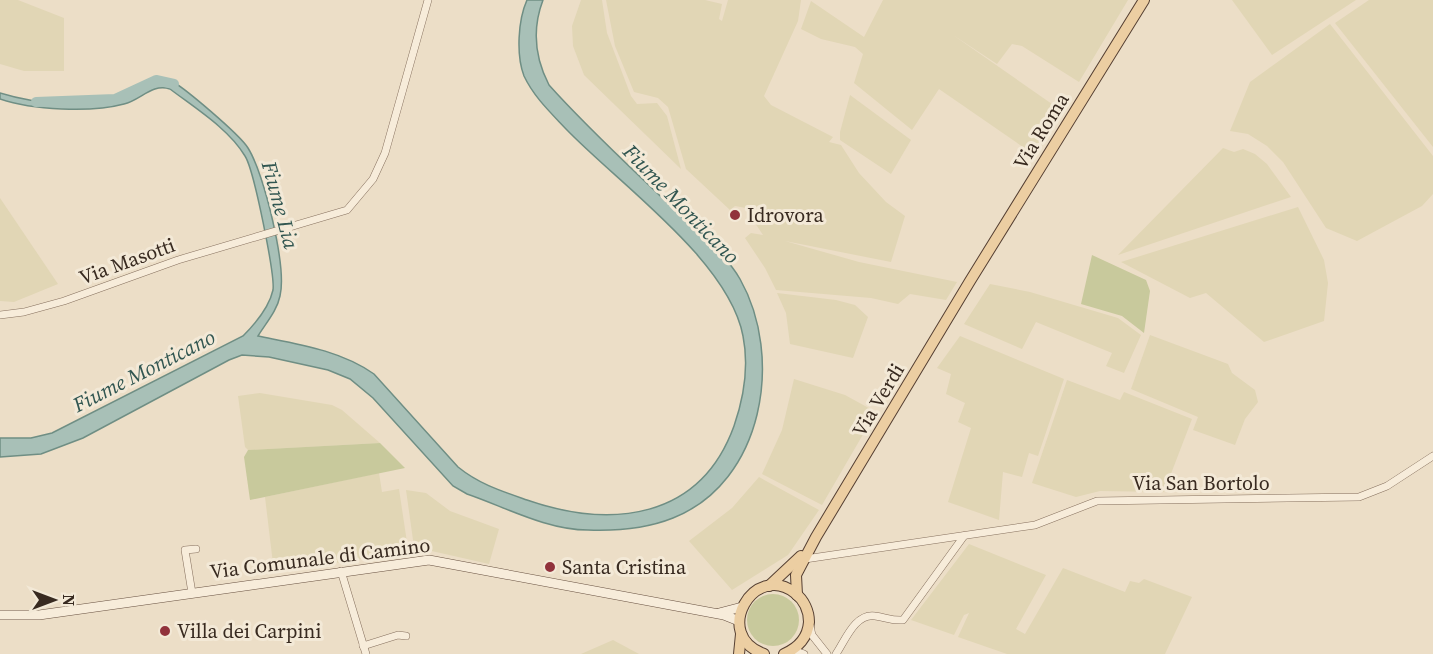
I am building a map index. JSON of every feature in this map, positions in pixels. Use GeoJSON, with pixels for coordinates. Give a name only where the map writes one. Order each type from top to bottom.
{"type":"FeatureCollection","features":[{"type":"Feature","properties":{"kind":"main road","name":"Via Roma"},"geometry":{"type":"LineString","coordinates":[[969,281],[1144,0]]}},
{"type":"Feature","properties":{"kind":"main road","name":"Via Verdi"},"geometry":{"type":"LineString","coordinates":[[816,537],[969,281]]}},
{"type":"Feature","properties":{"kind":"main road"},"geometry":{"type":"LineString","coordinates":[[797,595],[796,575],[816,537]]}},
{"type":"Feature","properties":{"kind":"main road"},"geometry":{"type":"LineString","coordinates":[[739,654],[741,633],[739,621],[742,607],[753,593],[769,586],[792,567],[816,537]]}},
{"type":"Feature","properties":{"kind":"main road"},"geometry":{"type":"LineString","coordinates":[[769,586],[779,586],[797,595],[804,603],[808,622],[807,633],[794,653]]}},
{"type":"Feature","properties":{"kind":"main road"},"geometry":{"type":"LineString","coordinates":[[741,633],[747,644],[764,654]]}},
{"type":"Feature","properties":{"kind":"street","name":"Via Masotti"},"geometry":{"type":"LineString","coordinates":[[0,315],[24,312],[64,301],[188,257],[347,210],[374,179],[389,143],[428,0]]}},
{"type":"Feature","properties":{"kind":"street","name":"Via San Bortolo"},"geometry":{"type":"LineString","coordinates":[[805,559],[1035,525],[1097,501],[1359,497],[1387,486],[1433,456]]}},
{"type":"Feature","properties":{"kind":"street"},"geometry":{"type":"LineString","coordinates":[[836,654],[854,625],[864,618],[871,615],[890,620],[903,620],[964,536]]}},
{"type":"Feature","properties":{"kind":"street"},"geometry":{"type":"LineString","coordinates":[[192,593],[185,550],[196,549]]}},
{"type":"Feature","properties":{"kind":"street","name":"Via Comunale di Camino"},"geometry":{"type":"LineString","coordinates":[[0,615],[39,615],[399,562],[438,561],[713,613],[739,621]]}},
{"type":"Feature","properties":{"kind":"street"},"geometry":{"type":"LineString","coordinates":[[340,571],[366,654]]}},
{"type":"Feature","properties":{"kind":"street","name":"Via Comunale di Camino"},"geometry":{"type":"LineString","coordinates":[[713,613],[742,607]]}},
{"type":"Feature","properties":{"kind":"street"},"geometry":{"type":"LineString","coordinates":[[808,622],[812,635],[827,654]]}},
{"type":"Feature","properties":{"kind":"street"},"geometry":{"type":"LineString","coordinates":[[363,646],[398,635],[406,636]]}},
{"type":"Feature","properties":{"kind":"shaded area"},"geometry":{"type":"Polygon","coordinates":[[[0,0],[18,0],[64,18],[64,71],[24,71],[0,64],[0,0]]]}},
{"type":"Feature","properties":{"kind":"shaded area"},"geometry":{"type":"Polygon","coordinates":[[[527,0],[543,0],[536,33],[538,54],[549,85],[597,135],[721,254],[735,270],[753,310],[761,344],[762,379],[757,414],[746,447],[728,476],[704,501],[673,518],[653,524],[620,529],[573,529],[526,517],[467,494],[453,486],[373,398],[350,379],[328,370],[269,357],[242,355],[83,438],[41,454],[0,457],[0,438],[31,438],[52,433],[243,336],[268,303],[273,290],[271,265],[249,165],[230,137],[200,111],[170,89],[164,88],[152,90],[124,104],[95,109],[45,108],[0,99],[0,93],[63,104],[95,103],[126,97],[168,79],[197,100],[243,142],[261,178],[273,220],[281,282],[276,307],[258,336],[318,349],[361,366],[374,374],[458,467],[482,483],[527,500],[559,509],[590,514],[620,514],[649,509],[676,498],[699,481],[719,457],[734,426],[743,393],[745,347],[734,308],[717,280],[695,252],[642,199],[588,151],[533,91],[521,68],[519,48],[522,17],[527,0]]]}},
{"type":"Feature","properties":{"kind":"shaded area"},"geometry":{"type":"Polygon","coordinates":[[[581,0],[602,0],[607,33],[631,96],[637,104],[657,103],[667,116],[681,169],[584,75],[573,46],[572,26],[581,0]]]}},
{"type":"Feature","properties":{"kind":"shaded area"},"geometry":{"type":"Polygon","coordinates":[[[606,0],[705,0],[722,4],[719,19],[722,21],[728,0],[801,0],[798,21],[764,96],[771,105],[833,137],[829,142],[841,145],[859,173],[886,202],[905,216],[891,262],[785,241],[859,262],[957,282],[946,300],[910,294],[898,304],[871,298],[776,290],[765,268],[745,238],[751,233],[763,235],[755,223],[765,204],[751,209],[735,206],[730,210],[686,169],[668,107],[658,98],[634,92],[615,46],[606,0]]]}},
{"type":"Feature","properties":{"kind":"shaded area"},"geometry":{"type":"Polygon","coordinates":[[[883,0],[1128,0],[1079,82],[1022,46],[1012,44],[997,64],[953,35],[1062,111],[1036,156],[939,89],[912,130],[854,83],[863,54],[855,47],[821,39],[801,29],[811,1],[864,37],[883,0]]]}},
{"type":"Feature","properties":{"kind":"shaded area"},"geometry":{"type":"Polygon","coordinates":[[[1232,0],[1356,0],[1272,55],[1232,0]]]}},
{"type":"Feature","properties":{"kind":"shaded area"},"geometry":{"type":"Polygon","coordinates":[[[1369,0],[1433,0],[1433,147],[1335,23],[1369,0]]]}},
{"type":"Feature","properties":{"kind":"shaded area"},"geometry":{"type":"Polygon","coordinates":[[[1330,24],[1433,156],[1433,194],[1422,206],[1357,241],[1326,228],[1283,162],[1267,146],[1248,134],[1230,131],[1250,82],[1330,24]]]}},
{"type":"Feature","properties":{"kind":"shaded area"},"geometry":{"type":"Polygon","coordinates":[[[850,95],[911,140],[891,174],[840,140],[850,95]]]}},
{"type":"Feature","properties":{"kind":"shaded area"},"geometry":{"type":"Polygon","coordinates":[[[1223,148],[1234,152],[1243,149],[1255,154],[1267,164],[1291,197],[1118,255],[1223,148]]]}},
{"type":"Feature","properties":{"kind":"shaded area"},"geometry":{"type":"Polygon","coordinates":[[[0,198],[58,284],[14,302],[0,301],[0,198]]]}},
{"type":"Feature","properties":{"kind":"shaded area"},"geometry":{"type":"Polygon","coordinates":[[[1298,207],[1324,260],[1328,283],[1324,321],[1264,342],[1206,293],[1190,298],[1121,262],[1298,207]]]}},
{"type":"Feature","properties":{"kind":"shaded area"},"geometry":{"type":"Polygon","coordinates":[[[990,284],[1030,292],[1118,318],[1141,335],[1124,373],[1106,366],[1112,353],[1036,322],[1022,349],[964,324],[990,284]]]}},
{"type":"Feature","properties":{"kind":"shaded area"},"geometry":{"type":"Polygon","coordinates":[[[777,293],[836,300],[855,305],[868,317],[853,358],[790,344],[786,313],[777,293]]]}},
{"type":"Feature","properties":{"kind":"shaded area"},"geometry":{"type":"Polygon","coordinates":[[[1150,335],[1228,364],[1232,373],[1255,390],[1258,402],[1245,419],[1235,445],[1193,430],[1198,417],[1131,389],[1150,335]]]}},
{"type":"Feature","properties":{"kind":"shaded area"},"geometry":{"type":"Polygon","coordinates":[[[960,336],[1064,379],[1038,456],[1029,453],[1022,477],[1003,472],[999,520],[948,502],[971,428],[958,422],[965,403],[946,394],[951,374],[937,368],[960,336]]]}},
{"type":"Feature","properties":{"kind":"shaded area"},"geometry":{"type":"Polygon","coordinates":[[[794,379],[845,395],[876,412],[822,505],[762,474],[782,430],[794,379]]]}},
{"type":"Feature","properties":{"kind":"shaded area"},"geometry":{"type":"Polygon","coordinates":[[[1067,380],[1120,400],[1124,392],[1192,419],[1164,492],[1100,491],[1076,497],[1032,483],[1067,380]]]}},
{"type":"Feature","properties":{"kind":"shaded area"},"geometry":{"type":"Polygon","coordinates":[[[260,393],[332,405],[342,410],[380,443],[248,450],[245,447],[238,396],[260,393]]]}},
{"type":"Feature","properties":{"kind":"shaded area"},"geometry":{"type":"Polygon","coordinates":[[[379,473],[382,492],[399,489],[408,549],[396,554],[274,572],[265,497],[379,473]]]}},
{"type":"Feature","properties":{"kind":"shaded area"},"geometry":{"type":"Polygon","coordinates":[[[759,477],[819,510],[788,555],[732,590],[689,541],[732,508],[759,477]]]}},
{"type":"Feature","properties":{"kind":"shaded area"},"geometry":{"type":"Polygon","coordinates":[[[406,490],[426,493],[450,511],[499,529],[489,564],[414,547],[406,490]]]}},
{"type":"Feature","properties":{"kind":"shaded area"},"geometry":{"type":"Polygon","coordinates":[[[969,544],[1046,575],[1016,629],[1025,634],[1063,568],[1125,592],[1130,581],[1139,583],[1144,579],[1192,597],[1165,654],[1007,654],[958,637],[969,613],[964,615],[954,635],[911,620],[969,544]]]}},
{"type":"Feature","properties":{"kind":"shaded area"},"geometry":{"type":"Polygon","coordinates":[[[613,640],[639,654],[581,654],[613,640]]]}},
{"type":"Feature","properties":{"kind":"green space"},"geometry":{"type":"Polygon","coordinates":[[[1092,255],[1146,280],[1150,291],[1144,333],[1122,316],[1081,304],[1092,255]]]}},
{"type":"Feature","properties":{"kind":"green space"},"geometry":{"type":"Polygon","coordinates":[[[380,443],[405,468],[250,500],[244,457],[248,450],[380,443]]]}},
{"type":"Feature","properties":{"kind":"green space"},"geometry":{"type":"Polygon","coordinates":[[[768,594],[778,594],[792,601],[799,620],[792,639],[778,646],[768,646],[758,642],[751,635],[747,625],[747,615],[751,605],[758,598],[768,594]]]}},
{"type":"Feature","properties":{"kind":"waterway","name":"Fiume Lia"},"geometry":{"type":"LineString","coordinates":[[36,102],[115,99],[156,80],[174,84]]}},
{"type":"Feature","properties":{"kind":"place","name":"Idrovora"},"geometry":{"type":"Point","coordinates":[735,215]}},
{"type":"Feature","properties":{"kind":"place","name":"Santa Cristina"},"geometry":{"type":"Point","coordinates":[550,567]}},
{"type":"Feature","properties":{"kind":"place","name":"Villa dei Carpini"},"geometry":{"type":"Point","coordinates":[165,631]}},
{"type":"Feature","properties":{"kind":"water label","name":"Fiume Monticano"},"geometry":{"type":"Point","coordinates":[681,204]}},
{"type":"Feature","properties":{"kind":"water label","name":"Fiume Monticano"},"geometry":{"type":"Point","coordinates":[144,371]}}]}
